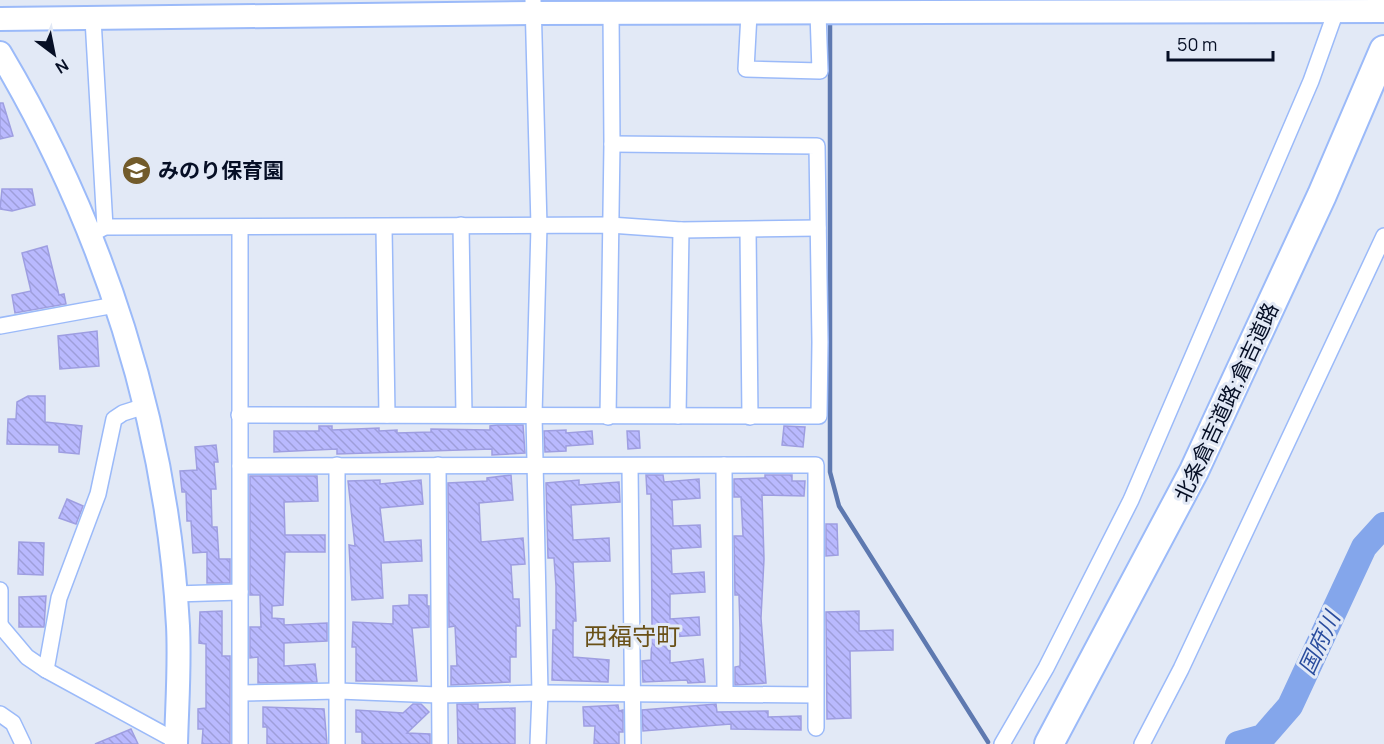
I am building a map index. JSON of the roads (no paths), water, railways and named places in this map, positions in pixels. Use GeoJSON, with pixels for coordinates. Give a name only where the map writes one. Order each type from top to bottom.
{"type":"FeatureCollection","features":[{"type":"Feature","properties":{"kind":"highway","name":"北条倉吉道路;倉吉道路"},"geometry":{"type":"LineString","coordinates":[[1049,744],[1199,461],[1322,195],[1384,50]]}},
{"type":"Feature","properties":{"kind":"highway","name":"北条倉吉道路;倉吉道路"},"geometry":{"type":"LineString","coordinates":[[1066,744],[1112,663],[1207,479],[1276,334],[1384,86]]}},
{"type":"Feature","properties":{"kind":"main road"},"geometry":{"type":"LineString","coordinates":[[0,19],[93,19],[533,7],[611,13],[749,14],[818,13],[866,6],[1248,10],[1338,6],[1384,11]]}},
{"type":"Feature","properties":{"kind":"main road"},"geometry":{"type":"LineString","coordinates":[[0,53],[98,231],[116,305],[146,406],[175,594],[179,654],[176,742]]}},
{"type":"Feature","properties":{"kind":"street"},"geometry":{"type":"LineString","coordinates":[[1002,744],[1046,668],[1131,500],[1311,81],[1338,6]]}},
{"type":"Feature","properties":{"kind":"street"},"geometry":{"type":"LineString","coordinates":[[533,7],[539,226],[534,415],[540,693],[538,744]]}},
{"type":"Feature","properties":{"kind":"street"},"geometry":{"type":"LineString","coordinates":[[608,417],[612,144],[611,13]]}},
{"type":"Feature","properties":{"kind":"street"},"geometry":{"type":"LineString","coordinates":[[749,14],[746,69],[820,71],[818,13]]}},
{"type":"Feature","properties":{"kind":"street"},"geometry":{"type":"LineString","coordinates":[[93,19],[98,231],[240,226],[384,228],[461,225],[610,225],[681,230],[818,228]]}},
{"type":"Feature","properties":{"kind":"street"},"geometry":{"type":"LineString","coordinates":[[239,415],[819,416],[817,146],[612,144]]}},
{"type":"Feature","properties":{"kind":"street"},"geometry":{"type":"LineString","coordinates":[[461,225],[464,415]]}},
{"type":"Feature","properties":{"kind":"street"},"geometry":{"type":"LineString","coordinates":[[240,226],[240,744]]}},
{"type":"Feature","properties":{"kind":"street"},"geometry":{"type":"LineString","coordinates":[[384,228],[387,415]]}},
{"type":"Feature","properties":{"kind":"street"},"geometry":{"type":"LineString","coordinates":[[678,416],[681,230]]}},
{"type":"Feature","properties":{"kind":"street"},"geometry":{"type":"LineString","coordinates":[[748,230],[750,417]]}},
{"type":"Feature","properties":{"kind":"street"},"geometry":{"type":"LineString","coordinates":[[1142,744],[1181,669],[1384,236]]}},
{"type":"Feature","properties":{"kind":"street"},"geometry":{"type":"LineString","coordinates":[[0,326],[116,305]]}},
{"type":"Feature","properties":{"kind":"street"},"geometry":{"type":"LineString","coordinates":[[46,670],[59,598],[98,494],[114,419],[123,412],[146,406]]}},
{"type":"Feature","properties":{"kind":"street"},"geometry":{"type":"LineString","coordinates":[[337,465],[339,691],[337,744]]}},
{"type":"Feature","properties":{"kind":"street"},"geometry":{"type":"LineString","coordinates":[[438,465],[440,744]]}},
{"type":"Feature","properties":{"kind":"street"},"geometry":{"type":"LineString","coordinates":[[724,465],[725,694]]}},
{"type":"Feature","properties":{"kind":"street"},"geometry":{"type":"LineString","coordinates":[[240,466],[816,465],[814,695],[816,728]]}},
{"type":"Feature","properties":{"kind":"street"},"geometry":{"type":"LineString","coordinates":[[630,466],[630,693],[633,744]]}},
{"type":"Feature","properties":{"kind":"street"},"geometry":{"type":"LineString","coordinates":[[0,590],[0,624],[27,657],[46,670],[176,742]]}},
{"type":"Feature","properties":{"kind":"street"},"geometry":{"type":"LineString","coordinates":[[175,594],[240,592]]}},
{"type":"Feature","properties":{"kind":"street"},"geometry":{"type":"LineString","coordinates":[[241,693],[339,691],[438,695],[630,693],[814,695]]}},
{"type":"Feature","properties":{"kind":"street"},"geometry":{"type":"LineString","coordinates":[[0,714],[13,723],[23,744]]}},
{"type":"Feature","properties":{"kind":"waterway"},"geometry":{"type":"LineString","coordinates":[[830,18],[830,472],[839,506],[988,742]]}},
{"type":"Feature","properties":{"kind":"waterway","name":"国府川"},"geometry":{"type":"LineString","coordinates":[[1238,744],[1263,737],[1290,706],[1364,547],[1384,525]]}},
{"type":"Feature","properties":{"kind":"place","name":"みのり保育園"},"geometry":{"type":"Point","coordinates":[137,170]}},
{"type":"Feature","properties":{"kind":"district","name":"西福守町"},"geometry":{"type":"Point","coordinates":[632,635]}}]}
